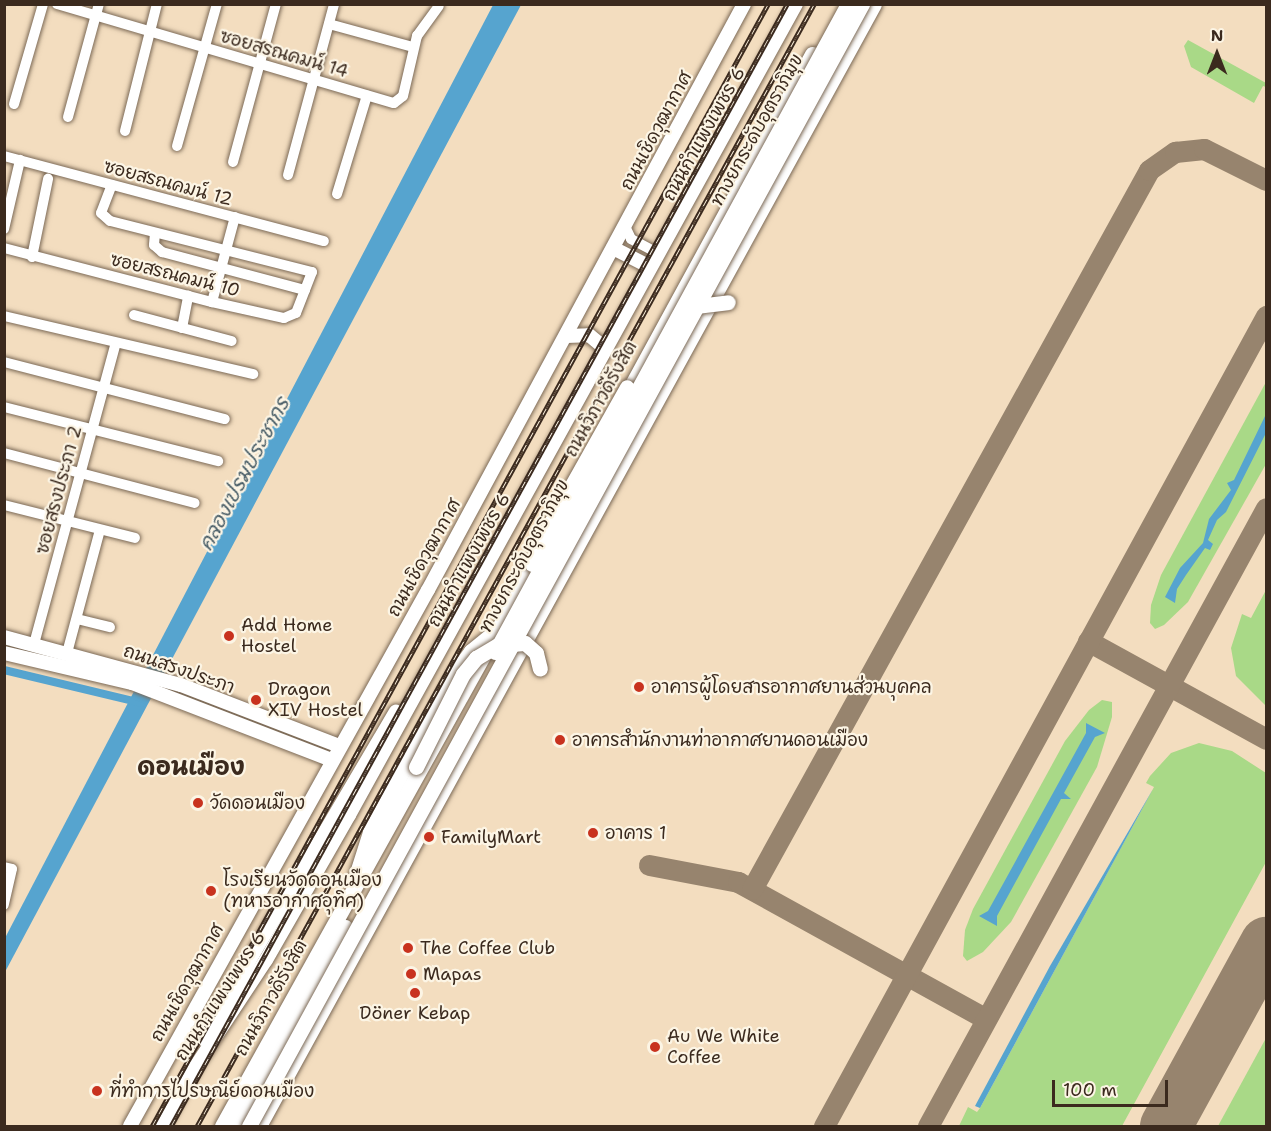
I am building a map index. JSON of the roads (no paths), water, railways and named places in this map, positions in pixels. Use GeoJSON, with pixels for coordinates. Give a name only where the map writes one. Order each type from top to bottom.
{"type":"FeatureCollection","features":[{"type":"Feature","properties":{"kind":"highway","name":"ถนนวิภาวดีรังสิต"},"geometry":{"type":"LineString","coordinates":[[222,1126],[498,629],[839,4]]}},
{"type":"Feature","properties":{"kind":"highway","name":"ทางยกระดับอุตราภิมุข"},"geometry":{"type":"LineString","coordinates":[[234,1126],[848,4]]}},
{"type":"Feature","properties":{"kind":"highway","name":"ทางยกระดับอุตราภิมุข"},"geometry":{"type":"LineString","coordinates":[[249,1126],[862,4]]}},
{"type":"Feature","properties":{"kind":"highway"},"geometry":{"type":"LineString","coordinates":[[259,1126],[874,4]]}},
{"type":"Feature","properties":{"kind":"highway"},"geometry":{"type":"LineString","coordinates":[[518,607],[549,526],[661,327],[681,309],[728,302]]}},
{"type":"Feature","properties":{"kind":"highway"},"geometry":{"type":"LineString","coordinates":[[353,891],[372,845],[416,767],[463,674],[476,658],[498,645],[525,643],[536,653],[540,669]]}},
{"type":"Feature","properties":{"kind":"main road","name":"ถนนเชิดวุฒากาศ"},"geometry":{"type":"LineString","coordinates":[[130,1126],[566,336],[744,4]]}},
{"type":"Feature","properties":{"kind":"main road","name":"ถนนกำแพงเพชร 6"},"geometry":{"type":"LineString","coordinates":[[156,1126],[236,978],[427,669],[602,346],[648,266],[788,4]]}},
{"type":"Feature","properties":{"kind":"main road","name":"ถนนกำแพงเพชร 6"},"geometry":{"type":"LineString","coordinates":[[164,1126],[223,1022],[266,960],[796,4]]}},
{"type":"Feature","properties":{"kind":"main road"},"geometry":{"type":"LineString","coordinates":[[613,248],[648,266]]}},
{"type":"Feature","properties":{"kind":"main road"},"geometry":{"type":"LineString","coordinates":[[566,336],[589,335],[602,346]]}},
{"type":"Feature","properties":{"kind":"main road","name":"ถนนสรงประภา"},"geometry":{"type":"LineString","coordinates":[[4,637],[67,653],[339,746]]}},
{"type":"Feature","properties":{"kind":"main road","name":"ถนนสรงประภา"},"geometry":{"type":"LineString","coordinates":[[4,653],[137,678]]}},
{"type":"Feature","properties":{"kind":"main road","name":"ถนนสรงประภา"},"geometry":{"type":"LineString","coordinates":[[177,692],[332,760]]}},
{"type":"Feature","properties":{"kind":"street"},"geometry":{"type":"LineString","coordinates":[[14,104],[43,4]]}},
{"type":"Feature","properties":{"kind":"street","name":"ซอยสรณคมน์ 14"},"geometry":{"type":"LineString","coordinates":[[57,4],[394,103],[401,100],[413,47],[422,26],[439,6]]}},
{"type":"Feature","properties":{"kind":"street"},"geometry":{"type":"LineString","coordinates":[[68,117],[99,4]]}},
{"type":"Feature","properties":{"kind":"street"},"geometry":{"type":"LineString","coordinates":[[124,130],[157,4]]}},
{"type":"Feature","properties":{"kind":"street"},"geometry":{"type":"LineString","coordinates":[[177,146],[217,4]]}},
{"type":"Feature","properties":{"kind":"street"},"geometry":{"type":"LineString","coordinates":[[233,162],[276,4]]}},
{"type":"Feature","properties":{"kind":"street"},"geometry":{"type":"LineString","coordinates":[[288,175],[334,4]]}},
{"type":"Feature","properties":{"kind":"street"},"geometry":{"type":"LineString","coordinates":[[329,24],[413,47]]}},
{"type":"Feature","properties":{"kind":"street"},"geometry":{"type":"LineString","coordinates":[[337,194],[367,95]]}},
{"type":"Feature","properties":{"kind":"street","name":"ซอยสรณคมน์ 12"},"geometry":{"type":"LineString","coordinates":[[4,156],[324,241]]}},
{"type":"Feature","properties":{"kind":"street"},"geometry":{"type":"LineString","coordinates":[[4,229],[20,160]]}},
{"type":"Feature","properties":{"kind":"street"},"geometry":{"type":"LineString","coordinates":[[32,257],[48,179]]}},
{"type":"Feature","properties":{"kind":"street"},"geometry":{"type":"LineString","coordinates":[[112,184],[103,205],[102,218],[226,251]]}},
{"type":"Feature","properties":{"kind":"street"},"geometry":{"type":"LineString","coordinates":[[212,302],[235,218]]}},
{"type":"Feature","properties":{"kind":"street"},"geometry":{"type":"LineString","coordinates":[[625,226],[631,238],[654,251]]}},
{"type":"Feature","properties":{"kind":"street"},"geometry":{"type":"LineString","coordinates":[[154,232],[156,249],[305,290]]}},
{"type":"Feature","properties":{"kind":"street","name":"ซอยสรณคมน์ 10"},"geometry":{"type":"LineString","coordinates":[[4,248],[212,302],[290,317],[296,313],[312,272],[226,251]]}},
{"type":"Feature","properties":{"kind":"street"},"geometry":{"type":"LineString","coordinates":[[182,328],[188,296]]}},
{"type":"Feature","properties":{"kind":"street"},"geometry":{"type":"LineString","coordinates":[[134,315],[232,341]]}},
{"type":"Feature","properties":{"kind":"street"},"geometry":{"type":"LineString","coordinates":[[4,316],[115,345],[253,374]]}},
{"type":"Feature","properties":{"kind":"street","name":"ซอยสรงประภา 2"},"geometry":{"type":"LineString","coordinates":[[34,644],[115,345]]}},
{"type":"Feature","properties":{"kind":"street"},"geometry":{"type":"LineString","coordinates":[[4,362],[225,419]]}},
{"type":"Feature","properties":{"kind":"street"},"geometry":{"type":"LineString","coordinates":[[4,407],[218,461]]}},
{"type":"Feature","properties":{"kind":"street"},"geometry":{"type":"LineString","coordinates":[[4,453],[195,503]]}},
{"type":"Feature","properties":{"kind":"street"},"geometry":{"type":"LineString","coordinates":[[4,505],[67,523],[135,538]]}},
{"type":"Feature","properties":{"kind":"street"},"geometry":{"type":"LineString","coordinates":[[67,653],[99,530]]}},
{"type":"Feature","properties":{"kind":"street"},"geometry":{"type":"LineString","coordinates":[[77,618],[110,627]]}},
{"type":"Feature","properties":{"kind":"street"},"geometry":{"type":"LineString","coordinates":[[4,867],[12,869],[4,905]]}},
{"type":"Feature","properties":{"kind":"water"},"geometry":{"type":"Polygon","coordinates":[[[493,5],[521,5],[5,972],[5,938],[493,5]]]}},
{"type":"Feature","properties":{"kind":"water"},"geometry":{"type":"Polygon","coordinates":[[[1266,414],[1266,433],[1226,512],[1217,520],[1208,540],[1213,544],[1210,550],[1205,548],[1186,575],[1177,589],[1175,603],[1165,597],[1180,568],[1203,543],[1209,519],[1231,490],[1227,483],[1234,480],[1266,414]]]}},
{"type":"Feature","properties":{"kind":"water"},"geometry":{"type":"Polygon","coordinates":[[[1086,723],[1105,733],[1095,737],[1064,793],[1071,799],[1061,799],[997,916],[997,926],[979,916],[988,911],[1003,884],[1086,733],[1086,723]]]}},
{"type":"Feature","properties":{"kind":"water"},"geometry":{"type":"Polygon","coordinates":[[[1153,789],[980,1108],[975,1106],[1050,966],[1153,789]]]}},
{"type":"Feature","properties":{"kind":"waterway"},"geometry":{"type":"LineString","coordinates":[[4,670],[141,703]]}},
{"type":"Feature","properties":{"kind":"railway"},"geometry":{"type":"LineString","coordinates":[[152,1126],[768,4]]}},
{"type":"Feature","properties":{"kind":"railway"},"geometry":{"type":"LineString","coordinates":[[171,1126],[787,4]]}},
{"type":"Feature","properties":{"kind":"railway"},"geometry":{"type":"LineString","coordinates":[[197,1126],[814,4]]}},
{"type":"Feature","properties":{"kind":"place","name":"Add Home Hostel"},"geometry":{"type":"Point","coordinates":[229,636]}},
{"type":"Feature","properties":{"kind":"place","name":"อาคารผู้โดยสารอากาศยานส่วนบุคคล"},"geometry":{"type":"Point","coordinates":[639,687]}},
{"type":"Feature","properties":{"kind":"place","name":"Dragon XIV Hostel"},"geometry":{"type":"Point","coordinates":[256,700]}},
{"type":"Feature","properties":{"kind":"place","name":"อาคารสำนักงานท่าอากาศยานดอนเมือง"},"geometry":{"type":"Point","coordinates":[560,740]}},
{"type":"Feature","properties":{"kind":"place","name":"วัดดอนเมือง"},"geometry":{"type":"Point","coordinates":[198,803]}},
{"type":"Feature","properties":{"kind":"place","name":"อาคาร 1"},"geometry":{"type":"Point","coordinates":[593,833]}},
{"type":"Feature","properties":{"kind":"place","name":"FamilyMart"},"geometry":{"type":"Point","coordinates":[429,837]}},
{"type":"Feature","properties":{"kind":"place","name":"โรงเรียนวัดดอนเมือง (ทหารอากาศอุทิศ)"},"geometry":{"type":"Point","coordinates":[211,891]}},
{"type":"Feature","properties":{"kind":"place","name":"The Coffee Club"},"geometry":{"type":"Point","coordinates":[408,948]}},
{"type":"Feature","properties":{"kind":"place","name":"Mapas"},"geometry":{"type":"Point","coordinates":[411,974]}},
{"type":"Feature","properties":{"kind":"place","name":"Döner Kebap"},"geometry":{"type":"Point","coordinates":[415,993]}},
{"type":"Feature","properties":{"kind":"place","name":"Au We White Coffee"},"geometry":{"type":"Point","coordinates":[655,1047]}},
{"type":"Feature","properties":{"kind":"place","name":"ที่ทำการไปรษณีย์ดอนเมือง"},"geometry":{"type":"Point","coordinates":[97,1091]}},
{"type":"Feature","properties":{"kind":"district","name":"ดอนเมือง"},"geometry":{"type":"Point","coordinates":[191,768]}},
{"type":"Feature","properties":{"kind":"water label","name":"คลองเปรมประชากร"},"geometry":{"type":"Point","coordinates":[244,474]}}]}
